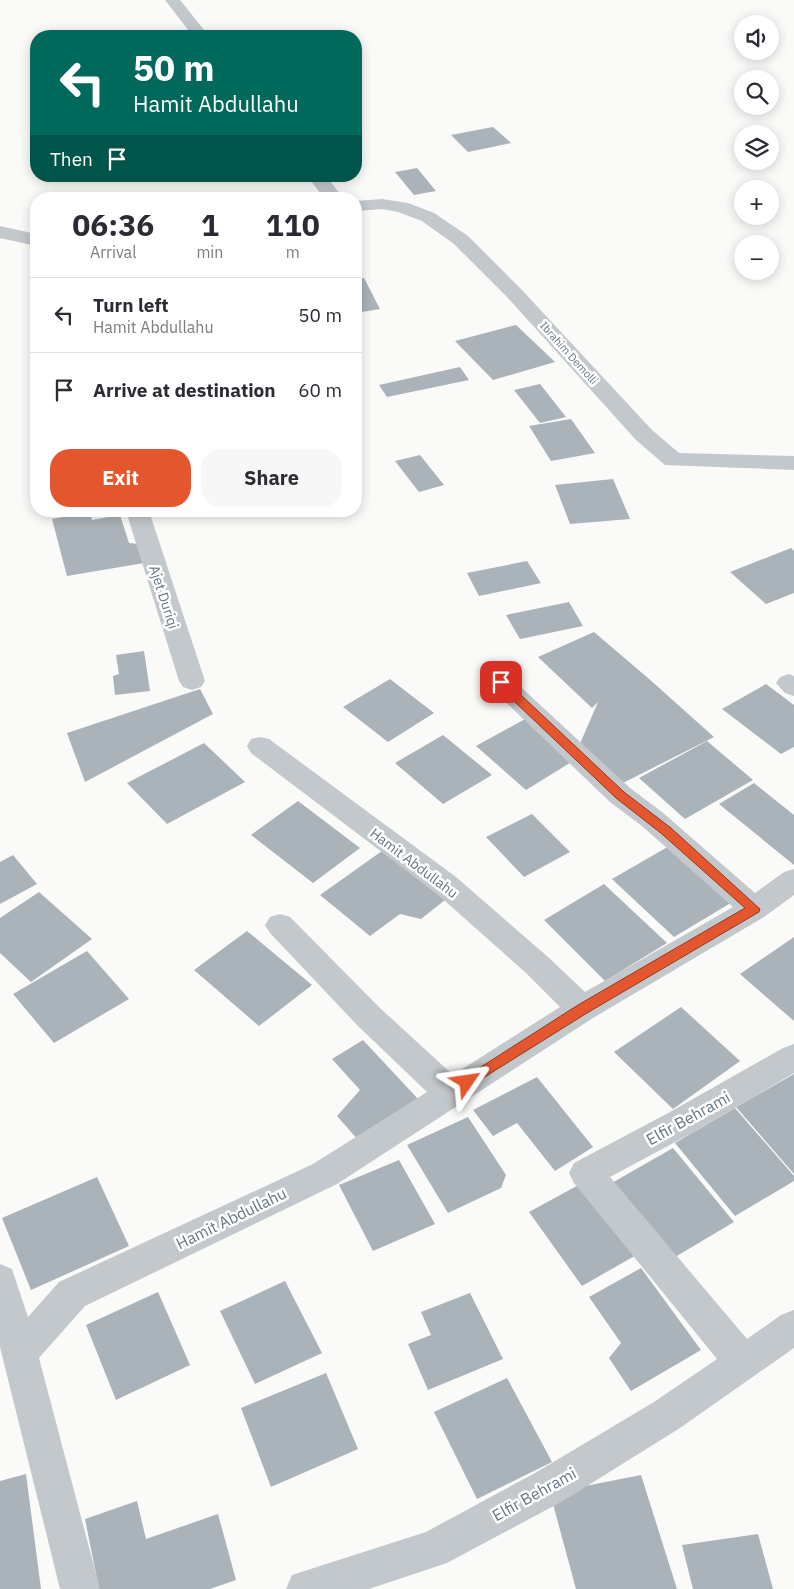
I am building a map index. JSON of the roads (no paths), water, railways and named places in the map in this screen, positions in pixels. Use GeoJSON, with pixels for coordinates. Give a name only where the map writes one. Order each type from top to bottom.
{"type":"FeatureCollection","features":[{"type":"Feature","properties":{"kind":"street"},"geometry":{"type":"LineString","coordinates":[[172,0],[196,30]]}},
{"type":"Feature","properties":{"kind":"street"},"geometry":{"type":"LineString","coordinates":[[321,182],[329,192]]}},
{"type":"Feature","properties":{"kind":"street","name":"Ibrahim Demolli"},"geometry":{"type":"LineString","coordinates":[[362,206],[382,204],[402,207],[428,217],[461,240],[514,293],[644,434],[673,460],[794,463]]}},
{"type":"Feature","properties":{"kind":"street"},"geometry":{"type":"LineString","coordinates":[[1,229],[30,238]]}},
{"type":"Feature","properties":{"kind":"street","name":"Ajet Duriqi"},"geometry":{"type":"LineString","coordinates":[[139,517],[192,682]]}},
{"type":"Feature","properties":{"kind":"street"},"geometry":{"type":"LineString","coordinates":[[501,682],[620,795],[659,825],[754,909]]}},
{"type":"Feature","properties":{"kind":"street","name":"Hamit Abdullahu"},"geometry":{"type":"LineString","coordinates":[[260,746],[446,885],[537,965],[582,1009]]}},
{"type":"Feature","properties":{"kind":"street","name":"Hamit Abdullahu"},"geometry":{"type":"LineString","coordinates":[[21,1352],[72,1294],[324,1174],[582,1009],[754,909],[794,880]]}},
{"type":"Feature","properties":{"kind":"street"},"geometry":{"type":"LineString","coordinates":[[280,925],[369,1017],[450,1093]]}},
{"type":"Feature","properties":{"kind":"street","name":"Elfir Behrami"},"geometry":{"type":"LineString","coordinates":[[743,1362],[586,1173],[682,1122],[794,1057]]}},
{"type":"Feature","properties":{"kind":"street"},"geometry":{"type":"LineString","coordinates":[[0,1280],[21,1352],[65,1540],[80,1589]]}},
{"type":"Feature","properties":{"kind":"street","name":"Elfir Behrami"},"geometry":{"type":"LineString","coordinates":[[306,1589],[433,1549],[549,1487],[667,1415],[794,1327]]}}]}
